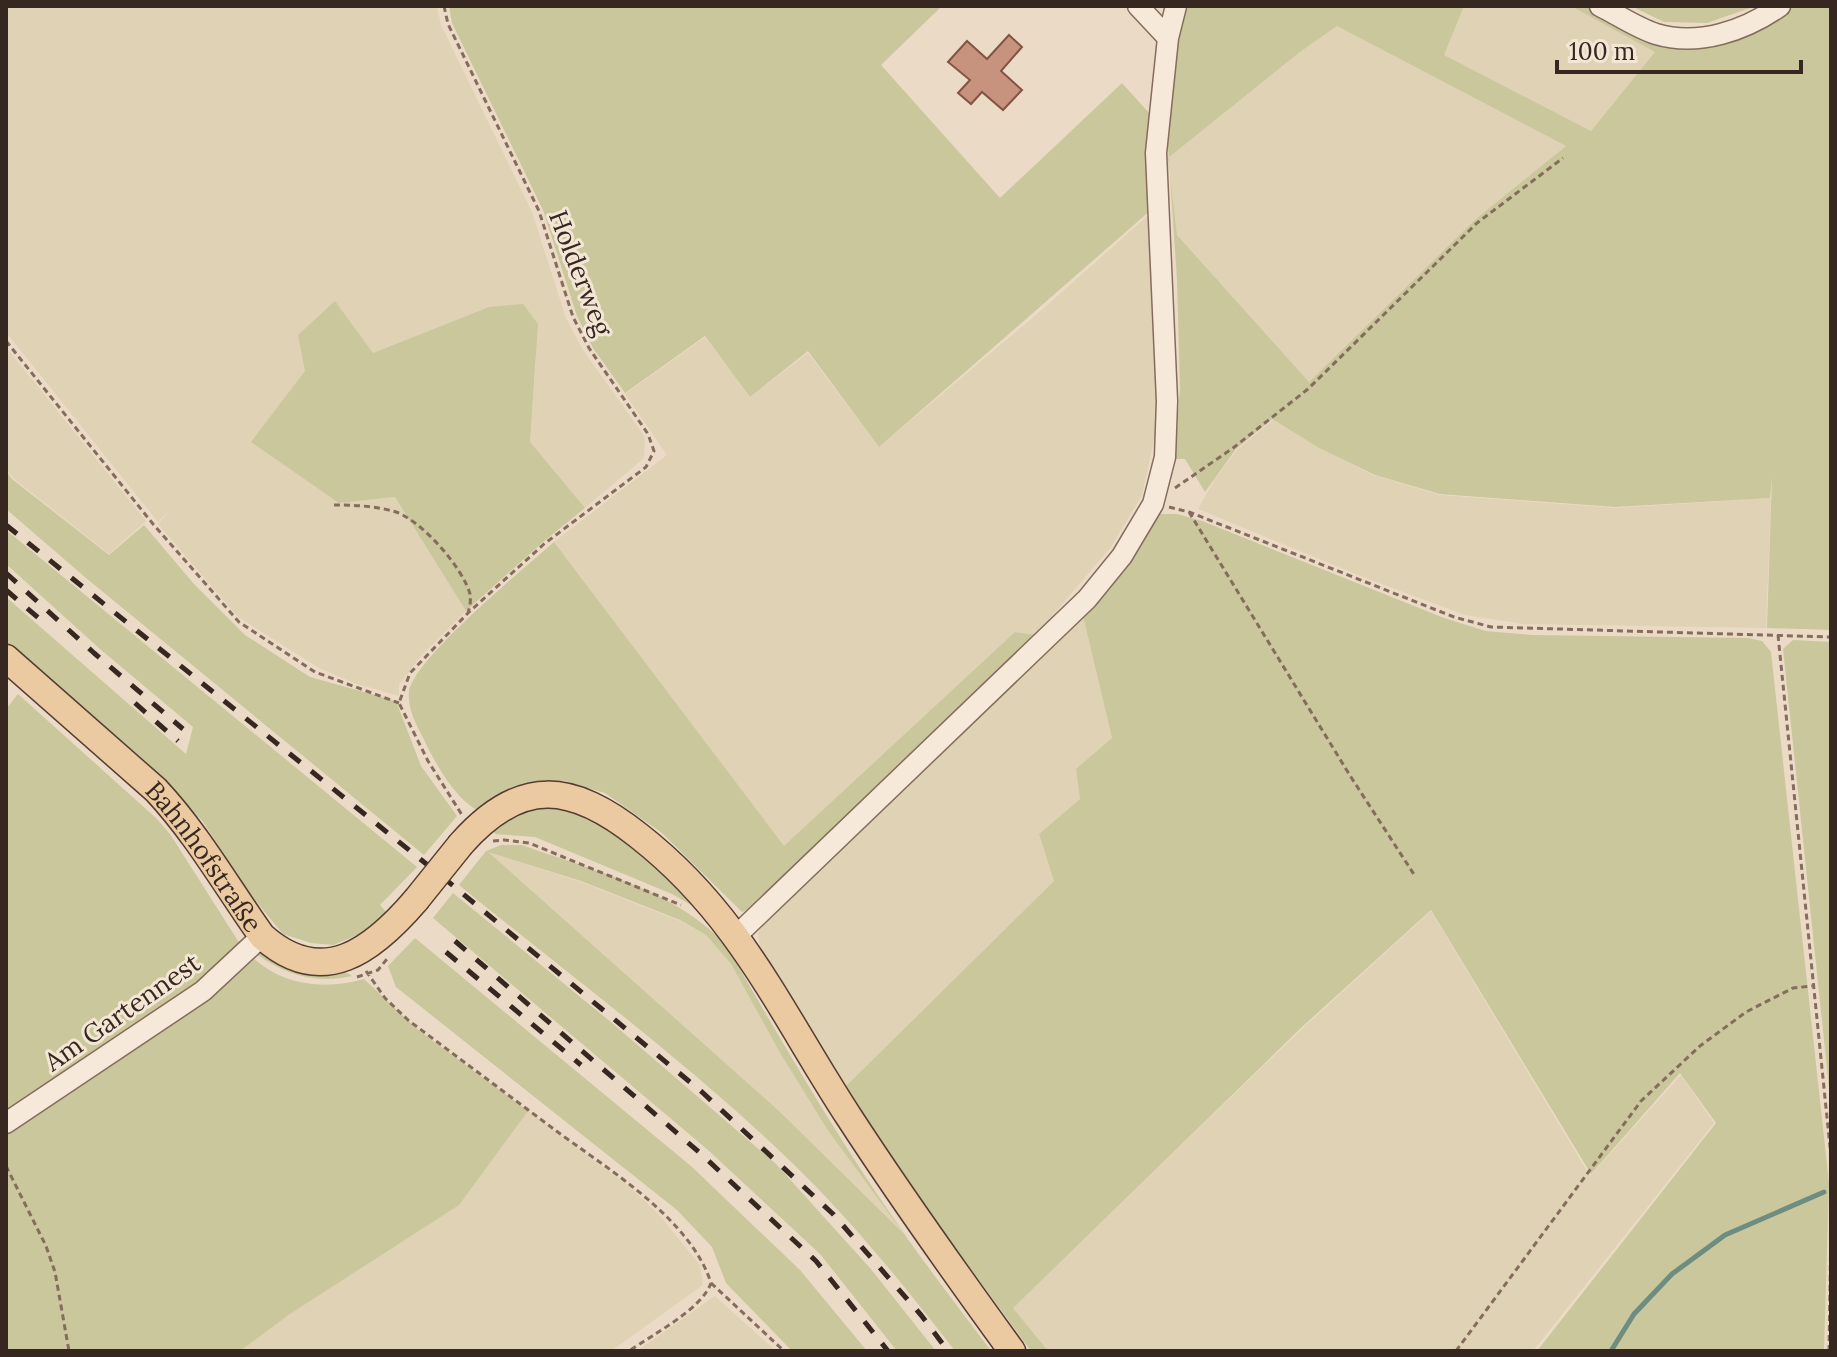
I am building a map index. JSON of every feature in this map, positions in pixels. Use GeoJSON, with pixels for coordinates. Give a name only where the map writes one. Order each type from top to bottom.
{"type":"FeatureCollection","features":[{"type":"Feature","properties":{"kind":"main road","name":"Bahnhofstraße"},"geometry":{"type":"LineString","coordinates":[[6,658],[156,790],[194,834],[262,936],[276,947],[304,959],[338,960],[360,968],[388,931],[474,840],[497,810],[525,797],[552,795],[589,803],[613,816],[672,863],[705,897],[736,936],[874,1156],[1012,1351]]}},
{"type":"Feature","properties":{"kind":"street"},"geometry":{"type":"LineString","coordinates":[[1138,6],[1168,38]]}},
{"type":"Feature","properties":{"kind":"street"},"geometry":{"type":"LineString","coordinates":[[736,936],[1087,599],[1122,556],[1153,504],[1165,457],[1167,401],[1156,153],[1168,38],[1176,6]]}},
{"type":"Feature","properties":{"kind":"street"},"geometry":{"type":"LineString","coordinates":[[1600,6],[1657,34],[1690,37],[1724,35],[1756,23],[1780,6]]}},
{"type":"Feature","properties":{"kind":"street","name":"Am Gartennest"},"geometry":{"type":"LineString","coordinates":[[6,1123],[203,991],[262,936]]}},
{"type":"Feature","properties":{"kind":"path","name":"Holderweg"},"geometry":{"type":"LineString","coordinates":[[444,6],[448,24],[539,211],[573,317],[589,348],[648,434],[654,451],[646,467],[544,544],[468,613]]}},
{"type":"Feature","properties":{"kind":"path"},"geometry":{"type":"LineString","coordinates":[[1153,504],[1233,448],[1308,389],[1477,223],[1563,158]]}},
{"type":"Feature","properties":{"kind":"path"},"geometry":{"type":"LineString","coordinates":[[6,341],[153,524],[239,622],[315,672],[399,703],[428,761],[474,840],[529,843],[690,909]]}},
{"type":"Feature","properties":{"kind":"path"},"geometry":{"type":"LineString","coordinates":[[1153,504],[1189,512],[1454,617],[1491,627],[1831,637]]}},
{"type":"Feature","properties":{"kind":"path"},"geometry":{"type":"LineString","coordinates":[[334,505],[357,505],[398,513],[424,530],[459,571],[470,596],[468,613],[410,673],[399,703]]}},
{"type":"Feature","properties":{"kind":"path"},"geometry":{"type":"LineString","coordinates":[[1189,512],[1415,876]]}},
{"type":"Feature","properties":{"kind":"path"},"geometry":{"type":"LineString","coordinates":[[1778,635],[1831,1157]]}},
{"type":"Feature","properties":{"kind":"path"},"geometry":{"type":"LineString","coordinates":[[360,968],[378,970]]}},
{"type":"Feature","properties":{"kind":"path"},"geometry":{"type":"LineString","coordinates":[[360,968],[408,1020],[656,1208],[691,1243],[711,1283],[784,1351]]}},
{"type":"Feature","properties":{"kind":"path"},"geometry":{"type":"LineString","coordinates":[[1456,1351],[1641,1101],[1700,1046],[1746,1012],[1793,988],[1813,986]]}},
{"type":"Feature","properties":{"kind":"path"},"geometry":{"type":"LineString","coordinates":[[6,1166],[46,1246],[55,1272],[69,1351]]}},
{"type":"Feature","properties":{"kind":"path"},"geometry":{"type":"LineString","coordinates":[[1829,1351],[1831,1220]]}},
{"type":"Feature","properties":{"kind":"path"},"geometry":{"type":"LineString","coordinates":[[629,1351],[698,1303],[711,1283]]}},
{"type":"Feature","properties":{"kind":"shaded area"},"geometry":{"type":"Polygon","coordinates":[[[6,6],[437,6],[441,25],[532,212],[566,318],[583,350],[645,437],[644,458],[585,508],[530,443],[536,358],[489,307],[373,353],[335,302],[298,335],[339,503],[395,497],[466,611],[420,657],[399,685],[399,696],[354,683],[319,668],[238,617],[158,524],[174,506],[158,522],[6,332],[6,6]]]}},
{"type":"Feature","properties":{"kind":"shaded area"},"geometry":{"type":"Polygon","coordinates":[[[449,6],[942,6],[881,65],[1000,198],[1122,83],[1149,113],[1151,210],[879,447],[808,351],[750,397],[705,336],[625,393],[593,348],[577,316],[543,210],[452,23],[449,6]]]}},
{"type":"Feature","properties":{"kind":"shaded area"},"geometry":{"type":"Polygon","coordinates":[[[1185,6],[1464,6],[1444,55],[1591,131],[1655,52],[1571,6],[1585,6],[1663,45],[1759,28],[1795,6],[1831,6],[1831,630],[1767,628],[1772,477],[1770,498],[1615,507],[1440,494],[1375,475],[1319,448],[1272,419],[1236,449],[1205,492],[1185,459],[1175,459],[1180,388],[1170,174],[1177,235],[1309,382],[1477,218],[1566,146],[1337,26],[1169,157],[1166,117],[1185,6]]]}},
{"type":"Feature","properties":{"kind":"shaded area"},"geometry":{"type":"Polygon","coordinates":[[[1464,6],[1571,6],[1656,51],[1591,131],[1443,55],[1464,6]]]}},
{"type":"Feature","properties":{"kind":"shaded area"},"geometry":{"type":"Polygon","coordinates":[[[1631,6],[1756,6],[1707,23],[1664,22],[1631,6]]]}},
{"type":"Feature","properties":{"kind":"shaded area"},"geometry":{"type":"Polygon","coordinates":[[[1337,26],[1566,146],[1477,218],[1309,382],[1177,235],[1168,158],[1337,26]]]}},
{"type":"Feature","properties":{"kind":"shaded area"},"geometry":{"type":"Polygon","coordinates":[[[1152,212],[1157,403],[1155,435],[1142,495],[1111,547],[1036,635],[1015,632],[784,847],[554,542],[667,455],[625,394],[705,337],[750,397],[808,353],[879,447],[1152,212]]]}},
{"type":"Feature","properties":{"kind":"shaded area"},"geometry":{"type":"Polygon","coordinates":[[[335,301],[373,353],[489,307],[523,304],[538,324],[530,442],[585,508],[466,611],[395,497],[339,503],[251,442],[305,371],[298,335],[335,301]]]}},
{"type":"Feature","properties":{"kind":"shaded area"},"geometry":{"type":"Polygon","coordinates":[[[6,347],[146,521],[109,554],[13,478],[6,469],[6,347]]]}},
{"type":"Feature","properties":{"kind":"shaded area"},"geometry":{"type":"Polygon","coordinates":[[[1273,420],[1373,475],[1440,495],[1616,508],[1771,498],[1766,628],[1524,624],[1465,615],[1198,509],[1237,450],[1273,420]]]}},
{"type":"Feature","properties":{"kind":"shaded area"},"geometry":{"type":"Polygon","coordinates":[[[6,471],[12,479],[109,555],[144,525],[194,584],[245,635],[310,677],[396,701],[421,766],[457,816],[424,855],[6,509],[6,471]]]}},
{"type":"Feature","properties":{"kind":"shaded area"},"geometry":{"type":"Polygon","coordinates":[[[1158,514],[1177,514],[1202,521],[1444,618],[1486,631],[1532,635],[1748,638],[1762,641],[1771,652],[1829,1183],[1824,1351],[1537,1351],[1716,1123],[1680,1073],[1591,1174],[1431,910],[1302,1027],[1013,1308],[1048,1351],[1031,1351],[902,1175],[845,1087],[1054,881],[1039,834],[1080,799],[1076,769],[1112,738],[1083,616],[1141,547],[1158,514]]]}},
{"type":"Feature","properties":{"kind":"shaded area"},"geometry":{"type":"Polygon","coordinates":[[[6,530],[417,867],[380,905],[387,913],[383,919],[362,933],[333,945],[311,943],[283,934],[254,899],[201,819],[6,648],[6,597],[186,754],[193,727],[6,564],[6,530]]]}},
{"type":"Feature","properties":{"kind":"shaded area"},"geometry":{"type":"Polygon","coordinates":[[[554,542],[784,846],[1015,632],[1036,635],[754,907],[742,912],[662,833],[605,793],[564,781],[529,785],[509,789],[479,811],[457,793],[429,750],[410,707],[409,692],[415,677],[449,637],[554,542]]]}},
{"type":"Feature","properties":{"kind":"shaded area"},"geometry":{"type":"Polygon","coordinates":[[[1083,616],[1112,739],[1076,769],[1080,799],[1039,834],[1054,881],[845,1087],[760,948],[758,933],[767,918],[1083,616]]]}},
{"type":"Feature","properties":{"kind":"shaded area"},"geometry":{"type":"Polygon","coordinates":[[[1793,640],[1831,642],[1831,1107],[1783,649],[1793,640]]]}},
{"type":"Feature","properties":{"kind":"shaded area"},"geometry":{"type":"Polygon","coordinates":[[[18,694],[156,818],[170,834],[240,944],[199,986],[6,1116],[6,709],[18,694]]]}},
{"type":"Feature","properties":{"kind":"shaded area"},"geometry":{"type":"Polygon","coordinates":[[[559,804],[621,830],[698,909],[672,894],[535,837],[495,834],[491,825],[510,814],[559,804]]]}},
{"type":"Feature","properties":{"kind":"shaded area"},"geometry":{"type":"Polygon","coordinates":[[[501,845],[522,845],[630,883],[682,909],[726,945],[859,1166],[907,1238],[991,1351],[955,1351],[875,1252],[787,1158],[667,1052],[459,885],[486,851],[501,845]],[[488,852],[777,1109],[904,1234],[827,1129],[731,964],[706,935],[680,920],[581,881],[488,852]]]}},
{"type":"Feature","properties":{"kind":"shaded area"},"geometry":{"type":"Polygon","coordinates":[[[486,851],[581,882],[680,921],[706,935],[731,964],[779,1051],[908,1239],[777,1109],[486,851]]]}},
{"type":"Feature","properties":{"kind":"shaded area"},"geometry":{"type":"Polygon","coordinates":[[[453,893],[612,1023],[776,1164],[870,1268],[936,1351],[897,1351],[820,1254],[708,1150],[433,918],[453,893]]]}},
{"type":"Feature","properties":{"kind":"shaded area"},"geometry":{"type":"Polygon","coordinates":[[[1431,911],[1590,1176],[1681,1075],[1714,1123],[1533,1351],[1048,1351],[1012,1308],[1302,1029],[1431,911]]]}},
{"type":"Feature","properties":{"kind":"shaded area"},"geometry":{"type":"Polygon","coordinates":[[[415,938],[691,1166],[800,1270],[867,1351],[792,1351],[726,1283],[712,1247],[677,1210],[396,987],[388,966],[415,938]]]}},
{"type":"Feature","properties":{"kind":"shaded area"},"geometry":{"type":"Polygon","coordinates":[[[265,952],[352,976],[325,979],[301,976],[255,953],[265,952]]]}},
{"type":"Feature","properties":{"kind":"shaded area"},"geometry":{"type":"Polygon","coordinates":[[[252,957],[277,974],[305,983],[320,985],[364,979],[417,1029],[528,1111],[459,1205],[290,1314],[240,1351],[6,1351],[6,1131],[252,957]]]}},
{"type":"Feature","properties":{"kind":"shaded area"},"geometry":{"type":"Polygon","coordinates":[[[528,1111],[631,1188],[661,1217],[700,1265],[703,1285],[611,1351],[240,1351],[290,1314],[458,1205],[528,1111]]]}},
{"type":"Feature","properties":{"kind":"shaded area"},"geometry":{"type":"Polygon","coordinates":[[[715,1296],[776,1351],[637,1351],[715,1296]]]}},
{"type":"Feature","properties":{"kind":"building"},"geometry":{"type":"Polygon","coordinates":[[[1009,35],[1022,47],[1001,71],[1022,90],[1003,110],[982,92],[971,104],[958,93],[970,80],[948,62],[967,41],[987,59],[1009,35]]]}},
{"type":"Feature","properties":{"kind":"waterway"},"geometry":{"type":"LineString","coordinates":[[1611,1351],[1634,1314],[1672,1274],[1725,1235],[1824,1192]]}},
{"type":"Feature","properties":{"kind":"railway"},"geometry":{"type":"LineString","coordinates":[[6,525],[445,879],[702,1092],[833,1214],[921,1315],[948,1351]]}},
{"type":"Feature","properties":{"kind":"railway"},"geometry":{"type":"LineString","coordinates":[[6,573],[183,729]]}},
{"type":"Feature","properties":{"kind":"railway"},"geometry":{"type":"LineString","coordinates":[[6,590],[42,621]]}},
{"type":"Feature","properties":{"kind":"railway"},"geometry":{"type":"LineString","coordinates":[[135,703],[178,741]]}},
{"type":"Feature","properties":{"kind":"railway"},"geometry":{"type":"LineString","coordinates":[[455,941],[700,1153],[816,1261],[888,1351]]}},
{"type":"Feature","properties":{"kind":"railway"},"geometry":{"type":"LineString","coordinates":[[446,952],[581,1065]]}}]}
